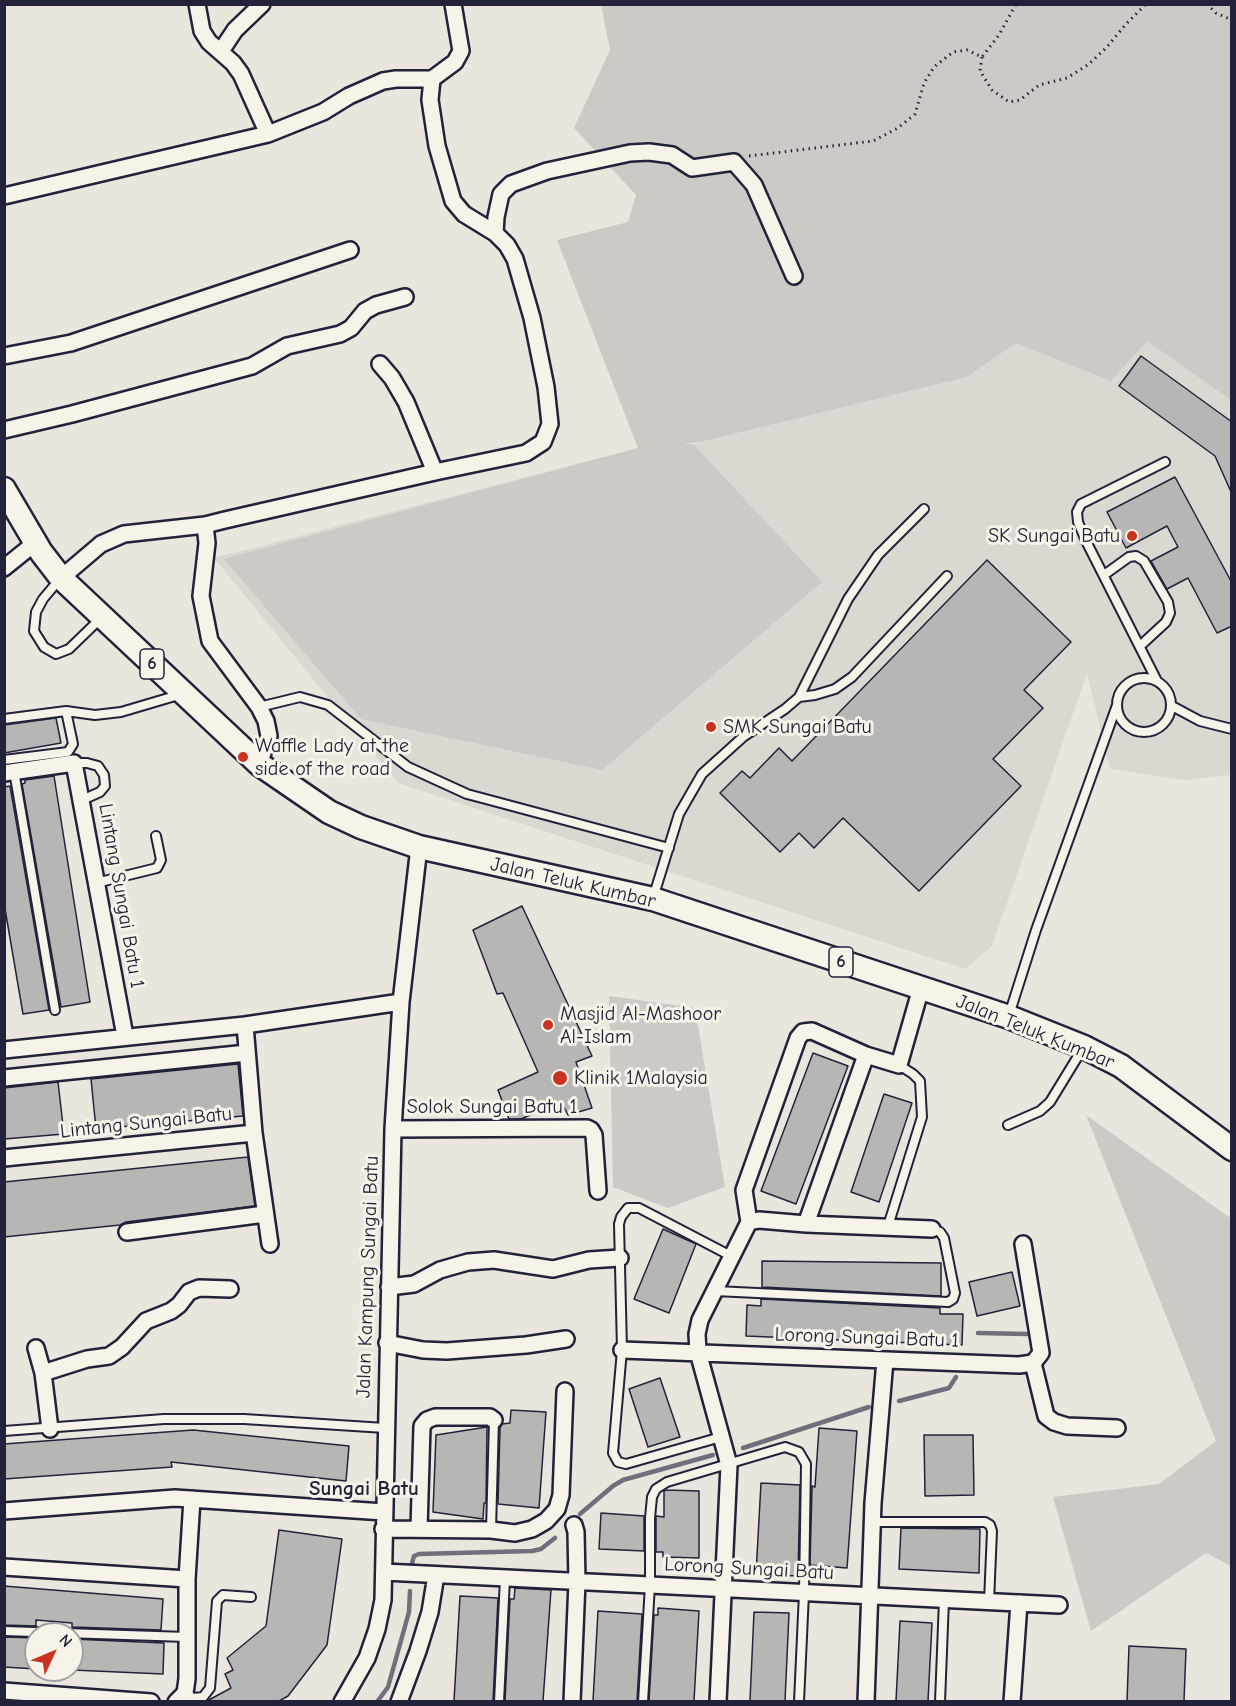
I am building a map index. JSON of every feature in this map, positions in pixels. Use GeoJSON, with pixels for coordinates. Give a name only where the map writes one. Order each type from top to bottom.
{"type":"FeatureCollection","features":[{"type":"Feature","properties":{"kind":"main road","name":"Jalan Teluk Kumbar"},"geometry":{"type":"LineString","coordinates":[[4,489],[35,543],[61,578],[259,764],[329,812],[361,827],[419,847],[653,899],[1009,1017],[1084,1047],[1121,1066],[1232,1149]]}},
{"type":"Feature","properties":{"kind":"street"},"geometry":{"type":"LineString","coordinates":[[197,4],[202,31],[209,42],[221,51],[242,74],[268,134]]}},
{"type":"Feature","properties":{"kind":"street"},"geometry":{"type":"LineString","coordinates":[[221,51],[235,30],[262,4]]}},
{"type":"Feature","properties":{"kind":"street"},"geometry":{"type":"LineString","coordinates":[[4,196],[268,134],[323,112],[349,96],[383,81],[432,79],[455,62],[461,51],[453,4]]}},
{"type":"Feature","properties":{"kind":"street"},"geometry":{"type":"LineString","coordinates":[[61,578],[101,544],[124,534],[205,525],[435,471],[526,453],[543,442],[550,424],[546,387],[532,318],[515,259],[495,233],[464,214],[453,201],[437,146],[430,100],[432,79]]}},
{"type":"Feature","properties":{"kind":"street"},"geometry":{"type":"LineString","coordinates":[[495,233],[501,194],[511,184],[547,171],[630,153],[649,152],[672,155],[692,168],[734,162],[754,185],[794,276]]}},
{"type":"Feature","properties":{"kind":"street"},"geometry":{"type":"LineString","coordinates":[[4,356],[81,340],[350,250]]}},
{"type":"Feature","properties":{"kind":"street"},"geometry":{"type":"LineString","coordinates":[[4,430],[252,366],[287,346],[340,334],[351,328],[370,308],[405,297]]}},
{"type":"Feature","properties":{"kind":"street"},"geometry":{"type":"LineString","coordinates":[[380,364],[392,378],[406,402],[435,471]]}},
{"type":"Feature","properties":{"kind":"street"},"geometry":{"type":"LineString","coordinates":[[205,525],[207,543],[201,596],[210,641],[259,707],[266,721],[269,736],[259,764]]}},
{"type":"Feature","properties":{"kind":"street"},"geometry":{"type":"LineString","coordinates":[[4,568],[35,543]]}},
{"type":"Feature","properties":{"kind":"street"},"geometry":{"type":"LineString","coordinates":[[8,768],[74,763]]}},
{"type":"Feature","properties":{"kind":"street","name":"Lintang Sungai Batu 1"},"geometry":{"type":"LineString","coordinates":[[74,763],[125,1036]]}},
{"type":"Feature","properties":{"kind":"street","name":"Jalan Kampung Sungai Batu"},"geometry":{"type":"LineString","coordinates":[[342,1701],[367,1658],[377,1629],[383,1600],[393,1129],[401,1002],[419,847]]}},
{"type":"Feature","properties":{"kind":"street"},"geometry":{"type":"LineString","coordinates":[[718,1701],[729,1465],[698,1352],[697,1334],[700,1320],[749,1222],[744,1190],[747,1175],[798,1038],[802,1032],[812,1031],[866,1055],[899,1065],[921,988]]}},
{"type":"Feature","properties":{"kind":"street"},"geometry":{"type":"LineString","coordinates":[[4,1050],[244,1024],[401,1002]]}},
{"type":"Feature","properties":{"kind":"street","name":"Lintang Sungai Batu"},"geometry":{"type":"LineString","coordinates":[[4,1158],[254,1133],[244,1024]]}},
{"type":"Feature","properties":{"kind":"street"},"geometry":{"type":"LineString","coordinates":[[4,1077],[247,1053]]}},
{"type":"Feature","properties":{"kind":"street"},"geometry":{"type":"LineString","coordinates":[[806,1224],[866,1055]]}},
{"type":"Feature","properties":{"kind":"street","name":"Solok Sungai Batu 1"},"geometry":{"type":"LineString","coordinates":[[393,1129],[587,1128],[594,1135],[598,1191]]}},
{"type":"Feature","properties":{"kind":"street"},"geometry":{"type":"LineString","coordinates":[[254,1133],[270,1244]]}},
{"type":"Feature","properties":{"kind":"street"},"geometry":{"type":"LineString","coordinates":[[128,1232],[265,1214]]}},
{"type":"Feature","properties":{"kind":"street"},"geometry":{"type":"LineString","coordinates":[[749,1222],[759,1220],[932,1229]]}},
{"type":"Feature","properties":{"kind":"street"},"geometry":{"type":"LineString","coordinates":[[1023,1244],[1041,1353],[1033,1363],[1046,1416],[1054,1422],[1067,1426],[1117,1428]]}},
{"type":"Feature","properties":{"kind":"street"},"geometry":{"type":"LineString","coordinates":[[389,1287],[414,1284],[440,1270],[468,1262],[494,1260],[554,1269],[589,1260],[620,1258]]}},
{"type":"Feature","properties":{"kind":"street"},"geometry":{"type":"LineString","coordinates":[[43,1373],[87,1359],[109,1356],[122,1347],[146,1321],[171,1311],[189,1292],[199,1288],[230,1289]]}},
{"type":"Feature","properties":{"kind":"street"},"geometry":{"type":"LineString","coordinates":[[387,1343],[423,1350],[447,1351],[526,1345],[566,1339]]}},
{"type":"Feature","properties":{"kind":"street"},"geometry":{"type":"LineString","coordinates":[[36,1348],[43,1373],[50,1429]]}},
{"type":"Feature","properties":{"kind":"street","name":"Lorong Sungai Batu 1"},"geometry":{"type":"LineString","coordinates":[[622,1350],[1019,1365],[1033,1363]]}},
{"type":"Feature","properties":{"kind":"street"},"geometry":{"type":"LineString","coordinates":[[866,1701],[873,1522],[885,1360]]}},
{"type":"Feature","properties":{"kind":"street"},"geometry":{"type":"LineString","coordinates":[[565,1391],[561,1495],[565,1517],[576,1532],[577,1582],[572,1701]]}},
{"type":"Feature","properties":{"kind":"street"},"geometry":{"type":"LineString","coordinates":[[419,1528],[422,1426],[427,1420],[435,1418],[490,1417],[494,1420]]}},
{"type":"Feature","properties":{"kind":"street"},"geometry":{"type":"LineString","coordinates":[[4,1511],[174,1498],[384,1512]]}},
{"type":"Feature","properties":{"kind":"street"},"geometry":{"type":"LineString","coordinates":[[181,1697],[187,1637],[187,1579],[192,1499]]}},
{"type":"Feature","properties":{"kind":"street"},"geometry":{"type":"LineString","coordinates":[[383,1529],[491,1530],[515,1533],[532,1529],[546,1521],[565,1517]]}},
{"type":"Feature","properties":{"kind":"street"},"geometry":{"type":"LineString","coordinates":[[4,1567],[187,1579]]}},
{"type":"Feature","properties":{"kind":"street","name":"Lorong Sungai Batu"},"geometry":{"type":"LineString","coordinates":[[384,1572],[1059,1605]]}},
{"type":"Feature","properties":{"kind":"street"},"geometry":{"type":"LineString","coordinates":[[399,1701],[430,1611],[436,1575]]}},
{"type":"Feature","properties":{"kind":"street"},"geometry":{"type":"LineString","coordinates":[[1012,1701],[1018,1603]]}},
{"type":"Feature","properties":{"kind":"street"},"geometry":{"type":"LineString","coordinates":[[4,1691],[151,1701]]}},
{"type":"Feature","properties":{"kind":"lane"},"geometry":{"type":"LineString","coordinates":[[1117,705],[1118,714],[1123,723],[1130,729],[1149,733],[1165,724],[1172,706],[1168,692],[1157,681],[1078,522],[1077,512],[1081,504],[1165,462]]}},
{"type":"Feature","properties":{"kind":"lane"},"geometry":{"type":"LineString","coordinates":[[653,899],[679,814],[702,774],[742,736],[800,697],[848,598],[878,555],[924,509]]}},
{"type":"Feature","properties":{"kind":"lane"},"geometry":{"type":"LineString","coordinates":[[1104,575],[1128,557],[1136,556],[1144,561],[1167,602],[1170,613],[1166,622],[1140,646]]}},
{"type":"Feature","properties":{"kind":"lane"},"geometry":{"type":"LineString","coordinates":[[800,697],[835,689],[852,677],[947,576]]}},
{"type":"Feature","properties":{"kind":"lane"},"geometry":{"type":"LineString","coordinates":[[61,578],[43,599],[36,612],[34,631],[44,647],[56,654],[69,649],[102,616]]}},
{"type":"Feature","properties":{"kind":"lane"},"geometry":{"type":"LineString","coordinates":[[1009,1017],[1036,930],[1119,696],[1130,682],[1148,678],[1157,681]]}},
{"type":"Feature","properties":{"kind":"lane"},"geometry":{"type":"LineString","coordinates":[[4,719],[66,711],[104,714],[183,694]]}},
{"type":"Feature","properties":{"kind":"lane"},"geometry":{"type":"LineString","coordinates":[[259,707],[300,697],[328,705],[408,767],[467,794],[669,848]]}},
{"type":"Feature","properties":{"kind":"lane"},"geometry":{"type":"LineString","coordinates":[[1172,706],[1200,722],[1232,729]]}},
{"type":"Feature","properties":{"kind":"lane"},"geometry":{"type":"LineString","coordinates":[[55,1010],[8,768],[68,752],[73,744],[66,711]]}},
{"type":"Feature","properties":{"kind":"lane"},"geometry":{"type":"LineString","coordinates":[[74,763],[98,766],[104,774],[105,786],[100,792],[82,800]]}},
{"type":"Feature","properties":{"kind":"lane"},"geometry":{"type":"LineString","coordinates":[[96,883],[157,868],[161,860],[156,836]]}},
{"type":"Feature","properties":{"kind":"lane"},"geometry":{"type":"LineString","coordinates":[[1008,1125],[1040,1111],[1050,1102],[1084,1047]]}},
{"type":"Feature","properties":{"kind":"lane"},"geometry":{"type":"LineString","coordinates":[[888,1226],[922,1117],[920,1081],[899,1065]]}},
{"type":"Feature","properties":{"kind":"lane"},"geometry":{"type":"LineString","coordinates":[[721,1437],[626,1464],[618,1462],[613,1454],[622,1350],[621,1217],[623,1212],[632,1207],[639,1208],[731,1256]]}},
{"type":"Feature","properties":{"kind":"lane"},"geometry":{"type":"LineString","coordinates":[[715,1291],[948,1302],[953,1299],[955,1293],[944,1238],[940,1232],[932,1229]]}},
{"type":"Feature","properties":{"kind":"lane"},"geometry":{"type":"LineString","coordinates":[[4,1431],[164,1419],[244,1419],[385,1428]]}},
{"type":"Feature","properties":{"kind":"lane"},"geometry":{"type":"LineString","coordinates":[[491,1530],[494,1420]]}},
{"type":"Feature","properties":{"kind":"lane"},"geometry":{"type":"LineString","coordinates":[[643,1701],[650,1585],[650,1518],[652,1497],[656,1489],[667,1482],[785,1447],[799,1452],[806,1464],[804,1593],[799,1701]]}},
{"type":"Feature","properties":{"kind":"lane"},"geometry":{"type":"LineString","coordinates":[[873,1522],[985,1522],[990,1525],[992,1531],[989,1602]]}},
{"type":"Feature","properties":{"kind":"lane"},"geometry":{"type":"LineString","coordinates":[[500,1701],[505,1578]]}},
{"type":"Feature","properties":{"kind":"lane"},"geometry":{"type":"LineString","coordinates":[[181,1697],[203,1697],[210,1688],[217,1600],[223,1595],[251,1597]]}},
{"type":"Feature","properties":{"kind":"lane"},"geometry":{"type":"LineString","coordinates":[[940,1701],[944,1600]]}},
{"type":"Feature","properties":{"kind":"lane"},"geometry":{"type":"LineString","coordinates":[[4,1631],[187,1637]]}},
{"type":"Feature","properties":{"kind":"path"},"geometry":{"type":"LineString","coordinates":[[1016,4],[999,35],[982,57],[980,71],[992,90],[1009,102],[1020,100],[1039,85],[1067,78],[1089,64],[1146,4]]}},
{"type":"Feature","properties":{"kind":"path"},"geometry":{"type":"LineString","coordinates":[[1207,4],[1216,13],[1232,20]]}},
{"type":"Feature","properties":{"kind":"path"},"geometry":{"type":"LineString","coordinates":[[734,162],[755,154],[873,141],[898,128],[915,114],[924,83],[934,67],[953,52],[967,50],[982,57]]}},
{"type":"Feature","properties":{"kind":"shaded area"},"geometry":{"type":"Polygon","coordinates":[[[601,5],[1231,5],[1231,400],[1147,341],[1111,381],[1016,343],[967,377],[701,442],[682,444],[693,444],[822,582],[602,770],[361,719],[224,559],[638,448],[557,240],[628,222],[636,195],[574,128],[610,50],[601,5]]]}},
{"type":"Feature","properties":{"kind":"shaded area","name":"SMK Sungai Batu"},"geometry":{"type":"Polygon","coordinates":[[[1147,340],[1231,400],[1231,775],[1184,780],[1110,769],[1087,673],[992,946],[965,969],[398,783],[214,558],[638,448],[693,444],[967,377],[1016,343],[1111,381],[1147,340]]]}},
{"type":"Feature","properties":{"kind":"shaded area"},"geometry":{"type":"Polygon","coordinates":[[[609,996],[695,1008],[725,1187],[668,1208],[613,1187],[609,996]]]}},
{"type":"Feature","properties":{"kind":"shaded area"},"geometry":{"type":"Polygon","coordinates":[[[1086,1115],[1232,1219],[1231,1566],[1206,1553],[1091,1631],[1053,1497],[1159,1484],[1216,1441],[1086,1115]]]}},
{"type":"Feature","properties":{"kind":"building"},"geometry":{"type":"Polygon","coordinates":[[[1141,356],[1232,422],[1232,494],[1215,456],[1119,386],[1141,356]]]}},
{"type":"Feature","properties":{"kind":"building"},"geometry":{"type":"Polygon","coordinates":[[[1175,477],[1232,583],[1232,626],[1217,633],[1188,578],[1167,589],[1151,561],[1178,547],[1167,526],[1126,548],[1107,512],[1175,477]]]}},
{"type":"Feature","properties":{"kind":"building"},"geometry":{"type":"Polygon","coordinates":[[[987,560],[1071,642],[1024,690],[1043,708],[993,759],[1021,786],[919,891],[843,818],[814,848],[799,833],[780,852],[720,793],[742,771],[750,778],[779,748],[792,761],[987,560]]]}},
{"type":"Feature","properties":{"kind":"building"},"geometry":{"type":"Polygon","coordinates":[[[56,718],[61,743],[4,753],[4,725],[56,718]]]}},
{"type":"Feature","properties":{"kind":"building"},"geometry":{"type":"Polygon","coordinates":[[[54,776],[90,1002],[61,1007],[22,784],[25,780],[54,776]]]}},
{"type":"Feature","properties":{"kind":"building"},"geometry":{"type":"Polygon","coordinates":[[[10,786],[49,1010],[23,1014],[4,903],[4,787],[10,786]]]}},
{"type":"Feature","properties":{"kind":"building","name":"Masjid Al-Mashoor Al-Islam"},"geometry":{"type":"Polygon","coordinates":[[[522,906],[592,1056],[576,1062],[592,1108],[568,1115],[561,1102],[521,1119],[509,1119],[498,1090],[538,1072],[503,993],[497,994],[473,930],[522,906]]]}},
{"type":"Feature","properties":{"kind":"building"},"geometry":{"type":"Polygon","coordinates":[[[813,1053],[848,1066],[796,1204],[761,1191],[813,1053]]]}},
{"type":"Feature","properties":{"kind":"building"},"geometry":{"type":"Polygon","coordinates":[[[238,1064],[243,1116],[96,1129],[91,1079],[238,1064]]]}},
{"type":"Feature","properties":{"kind":"building"},"geometry":{"type":"Polygon","coordinates":[[[58,1082],[64,1134],[4,1139],[4,1088],[58,1082]]]}},
{"type":"Feature","properties":{"kind":"building"},"geometry":{"type":"Polygon","coordinates":[[[884,1094],[912,1103],[879,1202],[851,1192],[884,1094]]]}},
{"type":"Feature","properties":{"kind":"building"},"geometry":{"type":"Polygon","coordinates":[[[248,1157],[255,1206],[126,1222],[120,1225],[4,1237],[4,1182],[248,1157]]]}},
{"type":"Feature","properties":{"kind":"building"},"geometry":{"type":"Polygon","coordinates":[[[663,1229],[696,1244],[669,1313],[634,1299],[663,1229]]]}},
{"type":"Feature","properties":{"kind":"building"},"geometry":{"type":"Polygon","coordinates":[[[762,1261],[941,1263],[941,1296],[762,1287],[762,1261]]]}},
{"type":"Feature","properties":{"kind":"building"},"geometry":{"type":"Polygon","coordinates":[[[1012,1272],[1020,1306],[977,1316],[969,1282],[1012,1272]]]}},
{"type":"Feature","properties":{"kind":"building"},"geometry":{"type":"Polygon","coordinates":[[[761,1299],[940,1308],[940,1314],[963,1314],[962,1345],[746,1336],[747,1305],[761,1306],[761,1299]]]}},
{"type":"Feature","properties":{"kind":"building"},"geometry":{"type":"Polygon","coordinates":[[[660,1378],[680,1437],[648,1447],[629,1389],[660,1378]]]}},
{"type":"Feature","properties":{"kind":"building"},"geometry":{"type":"Polygon","coordinates":[[[511,1410],[546,1412],[539,1508],[498,1504],[500,1428],[502,1424],[510,1423],[511,1410]]]}},
{"type":"Feature","properties":{"kind":"building"},"geometry":{"type":"Polygon","coordinates":[[[487,1427],[486,1503],[484,1503],[483,1519],[433,1512],[436,1435],[487,1427]]]}},
{"type":"Feature","properties":{"kind":"building"},"geometry":{"type":"Polygon","coordinates":[[[819,1428],[857,1431],[847,1568],[810,1565],[812,1486],[815,1487],[819,1428]]]}},
{"type":"Feature","properties":{"kind":"building"},"geometry":{"type":"Polygon","coordinates":[[[193,1430],[349,1446],[346,1481],[171,1462],[172,1467],[4,1479],[4,1444],[193,1430]]]}},
{"type":"Feature","properties":{"kind":"building"},"geometry":{"type":"Polygon","coordinates":[[[924,1435],[973,1435],[974,1495],[925,1496],[924,1435]]]}},
{"type":"Feature","properties":{"kind":"building"},"geometry":{"type":"Polygon","coordinates":[[[761,1483],[800,1485],[798,1576],[756,1574],[761,1483]]]}},
{"type":"Feature","properties":{"kind":"building"},"geometry":{"type":"Polygon","coordinates":[[[664,1491],[699,1491],[699,1558],[663,1557],[663,1552],[656,1552],[656,1516],[664,1517],[664,1491]]]}},
{"type":"Feature","properties":{"kind":"building"},"geometry":{"type":"Polygon","coordinates":[[[601,1513],[644,1516],[644,1551],[599,1549],[601,1513]]]}},
{"type":"Feature","properties":{"kind":"building"},"geometry":{"type":"Polygon","coordinates":[[[901,1528],[980,1529],[979,1573],[899,1569],[901,1528]]]}},
{"type":"Feature","properties":{"kind":"building"},"geometry":{"type":"Polygon","coordinates":[[[279,1530],[342,1539],[327,1645],[288,1696],[279,1701],[207,1701],[231,1688],[225,1674],[233,1670],[227,1658],[266,1626],[279,1530]]]}},
{"type":"Feature","properties":{"kind":"building"},"geometry":{"type":"Polygon","coordinates":[[[4,1586],[163,1599],[161,1630],[84,1627],[84,1622],[36,1620],[36,1622],[24,1622],[24,1626],[4,1625],[4,1586]]]}},
{"type":"Feature","properties":{"kind":"building"},"geometry":{"type":"Polygon","coordinates":[[[515,1588],[551,1590],[543,1701],[505,1701],[510,1599],[514,1599],[515,1588]]]}},
{"type":"Feature","properties":{"kind":"building"},"geometry":{"type":"Polygon","coordinates":[[[460,1596],[498,1598],[493,1701],[454,1701],[460,1596]]]}},
{"type":"Feature","properties":{"kind":"building"},"geometry":{"type":"Polygon","coordinates":[[[658,1608],[699,1611],[694,1701],[649,1701],[654,1615],[658,1615],[658,1608]]]}},
{"type":"Feature","properties":{"kind":"building"},"geometry":{"type":"Polygon","coordinates":[[[598,1611],[642,1614],[637,1701],[593,1701],[598,1611]]]}},
{"type":"Feature","properties":{"kind":"building"},"geometry":{"type":"Polygon","coordinates":[[[754,1612],[789,1613],[785,1701],[750,1701],[754,1612]]]}},
{"type":"Feature","properties":{"kind":"building"},"geometry":{"type":"Polygon","coordinates":[[[900,1621],[932,1623],[928,1701],[896,1701],[900,1621]]]}},
{"type":"Feature","properties":{"kind":"building"},"geometry":{"type":"Polygon","coordinates":[[[4,1637],[24,1638],[24,1668],[4,1667],[4,1637]]]}},
{"type":"Feature","properties":{"kind":"building"},"geometry":{"type":"Polygon","coordinates":[[[84,1640],[164,1643],[163,1674],[84,1671],[84,1640]]]}},
{"type":"Feature","properties":{"kind":"building"},"geometry":{"type":"Polygon","coordinates":[[[1129,1646],[1186,1649],[1184,1701],[1127,1701],[1129,1646]]]}},
{"type":"Feature","properties":{"kind":"waterway"},"geometry":{"type":"LineString","coordinates":[[978,1333],[1027,1334]]}},
{"type":"Feature","properties":{"kind":"waterway"},"geometry":{"type":"LineString","coordinates":[[899,1401],[949,1388],[956,1377]]}},
{"type":"Feature","properties":{"kind":"waterway"},"geometry":{"type":"LineString","coordinates":[[743,1448],[869,1407]]}},
{"type":"Feature","properties":{"kind":"waterway"},"geometry":{"type":"LineString","coordinates":[[580,1514],[623,1480],[713,1455]]}},
{"type":"Feature","properties":{"kind":"waterway"},"geometry":{"type":"LineString","coordinates":[[411,1567],[414,1556],[419,1554],[532,1551],[541,1549],[555,1538]]}},
{"type":"Feature","properties":{"kind":"waterway"},"geometry":{"type":"LineString","coordinates":[[377,1702],[388,1687],[409,1612],[410,1591]]}},
{"type":"Feature","properties":{"kind":"place","name":"SK Sungai Batu"},"geometry":{"type":"Point","coordinates":[1132,536]}},
{"type":"Feature","properties":{"kind":"place","name":"SMK Sungai Batu"},"geometry":{"type":"Point","coordinates":[711,727]}},
{"type":"Feature","properties":{"kind":"place","name":"Waffle Lady at the side of the road"},"geometry":{"type":"Point","coordinates":[243,757]}},
{"type":"Feature","properties":{"kind":"place","name":"Masjid Al-Mashoor Al-Islam"},"geometry":{"type":"Point","coordinates":[548,1025]}},
{"type":"Feature","properties":{"kind":"place","name":"Klinik 1Malaysia"},"geometry":{"type":"Point","coordinates":[560,1078]}},
{"type":"Feature","properties":{"kind":"district","name":"Sungai Batu"},"geometry":{"type":"Point","coordinates":[364,1489]}}]}
